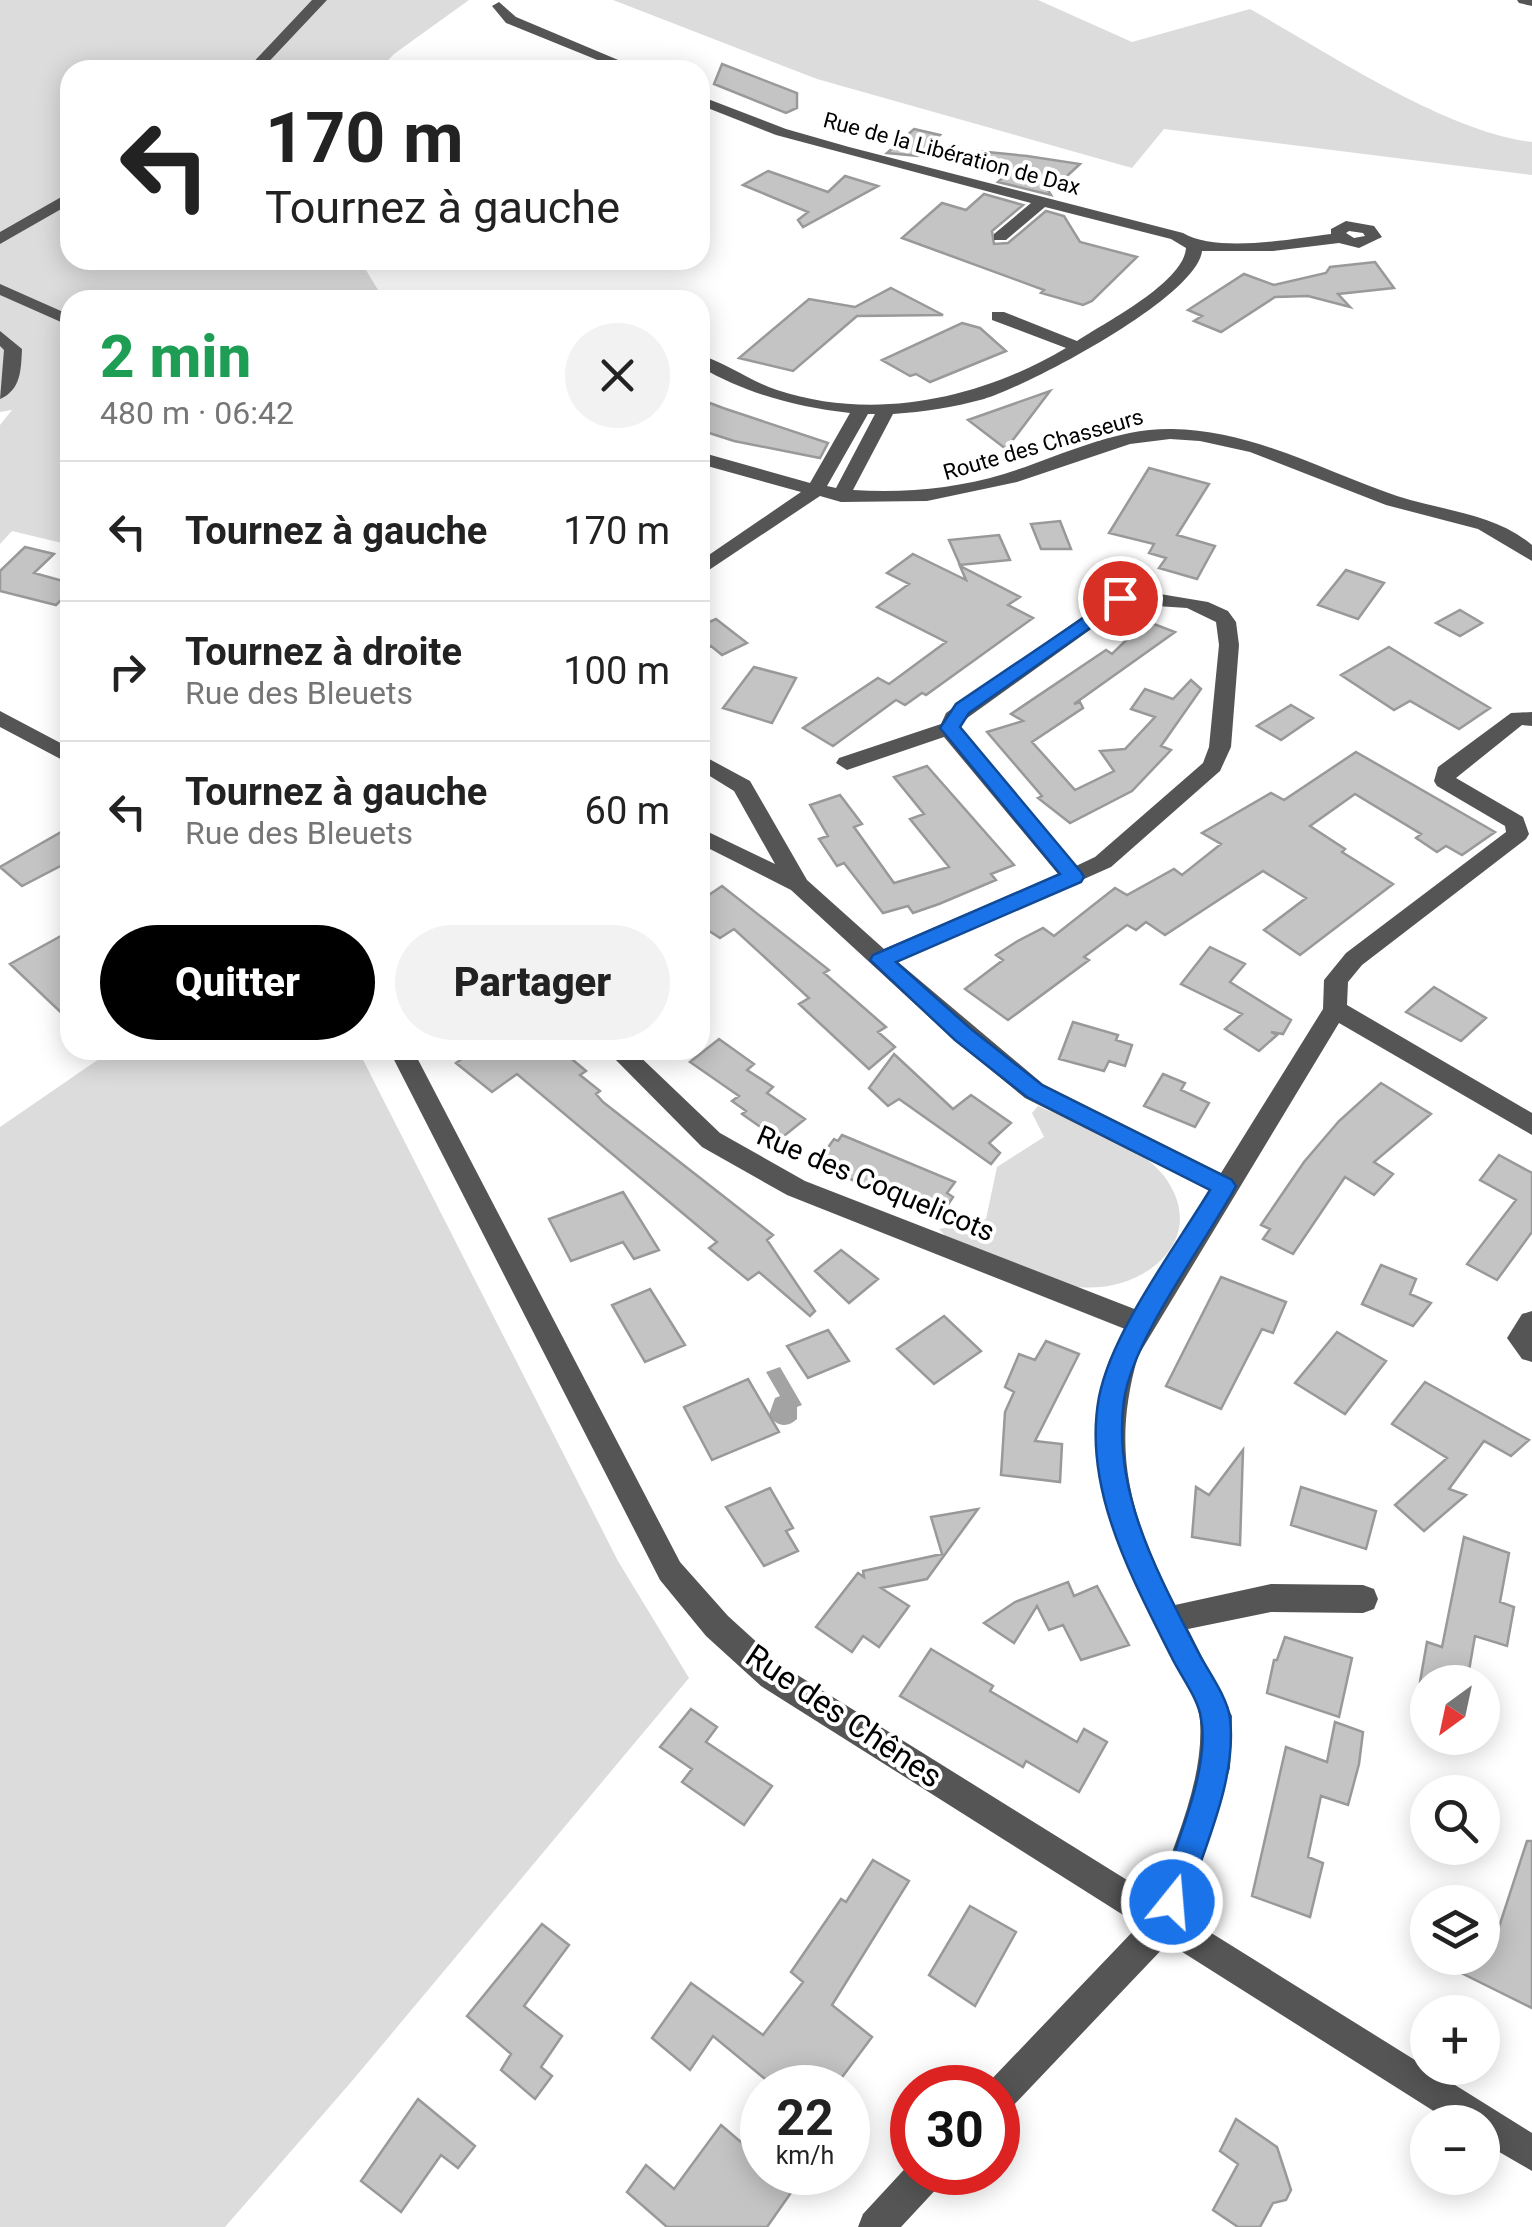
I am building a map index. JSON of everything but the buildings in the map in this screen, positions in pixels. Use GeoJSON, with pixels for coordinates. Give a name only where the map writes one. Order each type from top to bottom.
{"type":"FeatureCollection","features":[{"type":"Feature","properties":{"kind":"street"},"geometry":{"type":"LineString","coordinates":[[263,60],[320,0]]}},
{"type":"Feature","properties":{"kind":"street"},"geometry":{"type":"LineString","coordinates":[[1524,0],[1532,2]]}},
{"type":"Feature","properties":{"kind":"street"},"geometry":{"type":"LineString","coordinates":[[498,6],[510,20],[610,60]]}},
{"type":"Feature","properties":{"kind":"street","name":"Rue de la Libération de Dax"},"geometry":{"type":"LineString","coordinates":[[710,104],[782,132],[1177,236],[1194,246],[1274,246],[1340,238]]}},
{"type":"Feature","properties":{"kind":"street"},"geometry":{"type":"LineString","coordinates":[[1000,237],[1044,200]]}},
{"type":"Feature","properties":{"kind":"street"},"geometry":{"type":"LineString","coordinates":[[0,239],[60,203]]}},
{"type":"Feature","properties":{"kind":"street"},"geometry":{"type":"LineString","coordinates":[[710,365],[775,394],[811,403],[862,408],[886,410],[984,392],[1034,372],[1184,274],[1195,255],[1194,246]]}},
{"type":"Feature","properties":{"kind":"street"},"geometry":{"type":"LineString","coordinates":[[0,289],[60,317]]}},
{"type":"Feature","properties":{"kind":"street"},"geometry":{"type":"LineString","coordinates":[[998,316],[1076,346]]}},
{"type":"Feature","properties":{"kind":"street"},"geometry":{"type":"LineString","coordinates":[[0,336],[13,349],[12,378],[0,394]]}},
{"type":"Feature","properties":{"kind":"street"},"geometry":{"type":"LineString","coordinates":[[710,563],[815,490],[862,408]]}},
{"type":"Feature","properties":{"kind":"street"},"geometry":{"type":"LineString","coordinates":[[842,496],[886,410]]}},
{"type":"Feature","properties":{"kind":"street","name":"Route des Chasseurs"},"geometry":{"type":"LineString","coordinates":[[710,461],[842,496],[914,500],[950,495],[1130,440],[1196,434],[1276,453],[1398,503],[1487,525],[1512,536],[1532,555]]}},
{"type":"Feature","properties":{"kind":"street"},"geometry":{"type":"LineString","coordinates":[[848,762],[950,728],[962,708],[1120,598],[1138,595],[1204,608],[1222,616],[1229,629],[1220,747],[1212,766],[1104,862],[880,960]]}},
{"type":"Feature","properties":{"kind":"street"},"geometry":{"type":"LineString","coordinates":[[0,718],[60,752]]}},
{"type":"Feature","properties":{"kind":"street"},"geometry":{"type":"LineString","coordinates":[[1020,2075],[1166,1922],[1214,1768],[1216,1716],[1141,1567],[1117,1498],[1108,1443],[1112,1397],[1125,1353],[1335,1009],[1336,980],[1354,959],[1518,834],[1515,822],[1445,781],[1446,772],[1518,718],[1532,719]]}},
{"type":"Feature","properties":{"kind":"street"},"geometry":{"type":"LineString","coordinates":[[950,728],[1073,877]]}},
{"type":"Feature","properties":{"kind":"street"},"geometry":{"type":"LineString","coordinates":[[710,767],[742,786],[799,886]]}},
{"type":"Feature","properties":{"kind":"street"},"geometry":{"type":"LineString","coordinates":[[710,840],[799,886],[963,1034],[1034,1091],[1224,1186]]}},
{"type":"Feature","properties":{"kind":"street"},"geometry":{"type":"LineString","coordinates":[[1335,1009],[1532,1125]]}},
{"type":"Feature","properties":{"kind":"street","name":"Rue des Chênes"},"geometry":{"type":"LineString","coordinates":[[406,1060],[670,1570],[717,1626],[772,1676],[1532,2152]]}},
{"type":"Feature","properties":{"kind":"street","name":"Rue des Coquelicots"},"geometry":{"type":"LineString","coordinates":[[628,1060],[711,1140],[748,1164],[812,1194],[1141,1323]]}},
{"type":"Feature","properties":{"kind":"street"},"geometry":{"type":"LineString","coordinates":[[1532,1322],[1521,1338],[1532,1351]]}},
{"type":"Feature","properties":{"kind":"street"},"geometry":{"type":"LineString","coordinates":[[1168,1620],[1271,1598],[1364,1599]]}},
{"type":"Feature","properties":{"kind":"street"},"geometry":{"type":"LineString","coordinates":[[876,2227],[906,2195]]}},
{"type":"Feature","properties":{"kind":"shaded area"},"geometry":{"type":"Polygon","coordinates":[[[0,0],[469,0],[388,60],[60,60],[60,270],[366,270],[378,290],[60,290],[60,543],[12,531],[0,544],[0,425],[12,410],[0,412],[0,0]]]}},
{"type":"Feature","properties":{"kind":"shaded area"},"geometry":{"type":"Polygon","coordinates":[[[613,0],[1038,0],[1132,42],[1250,9],[1425,107],[1498,135],[1532,142],[1532,175],[1164,129],[1132,168],[817,79],[613,0]]]}},
{"type":"Feature","properties":{"kind":"shaded area"},"geometry":{"type":"Polygon","coordinates":[[[97,1060],[363,1060],[618,1561],[689,1678],[225,2227],[0,2227],[0,1127],[97,1060]]]}},
{"type":"Feature","properties":{"kind":"shaded area"},"geometry":{"type":"Polygon","coordinates":[[[1038,1106],[1123,1144],[1164,1176],[1177,1199],[1180,1221],[1175,1241],[1146,1272],[1102,1287],[1065,1285],[949,1240],[939,1229],[986,1219],[997,1167],[1044,1137],[1032,1113],[1038,1106]]]}},
{"type":"Feature","properties":{"kind":"shaded area"},"geometry":{"type":"Polygon","coordinates":[[[780,1367],[802,1405],[797,1407],[797,1419],[786,1425],[769,1415],[775,1398],[780,1396],[766,1372],[780,1367]]]}},
{"type":"Feature","properties":{"kind":"route"},"geometry":{"type":"LineString","coordinates":[[1120,598],[962,708],[950,728],[1073,877],[880,960],[1034,1091],[1224,1186],[1125,1353],[1112,1397],[1108,1443],[1117,1498],[1141,1567],[1216,1716],[1214,1768],[1172,1902]]}}]}
